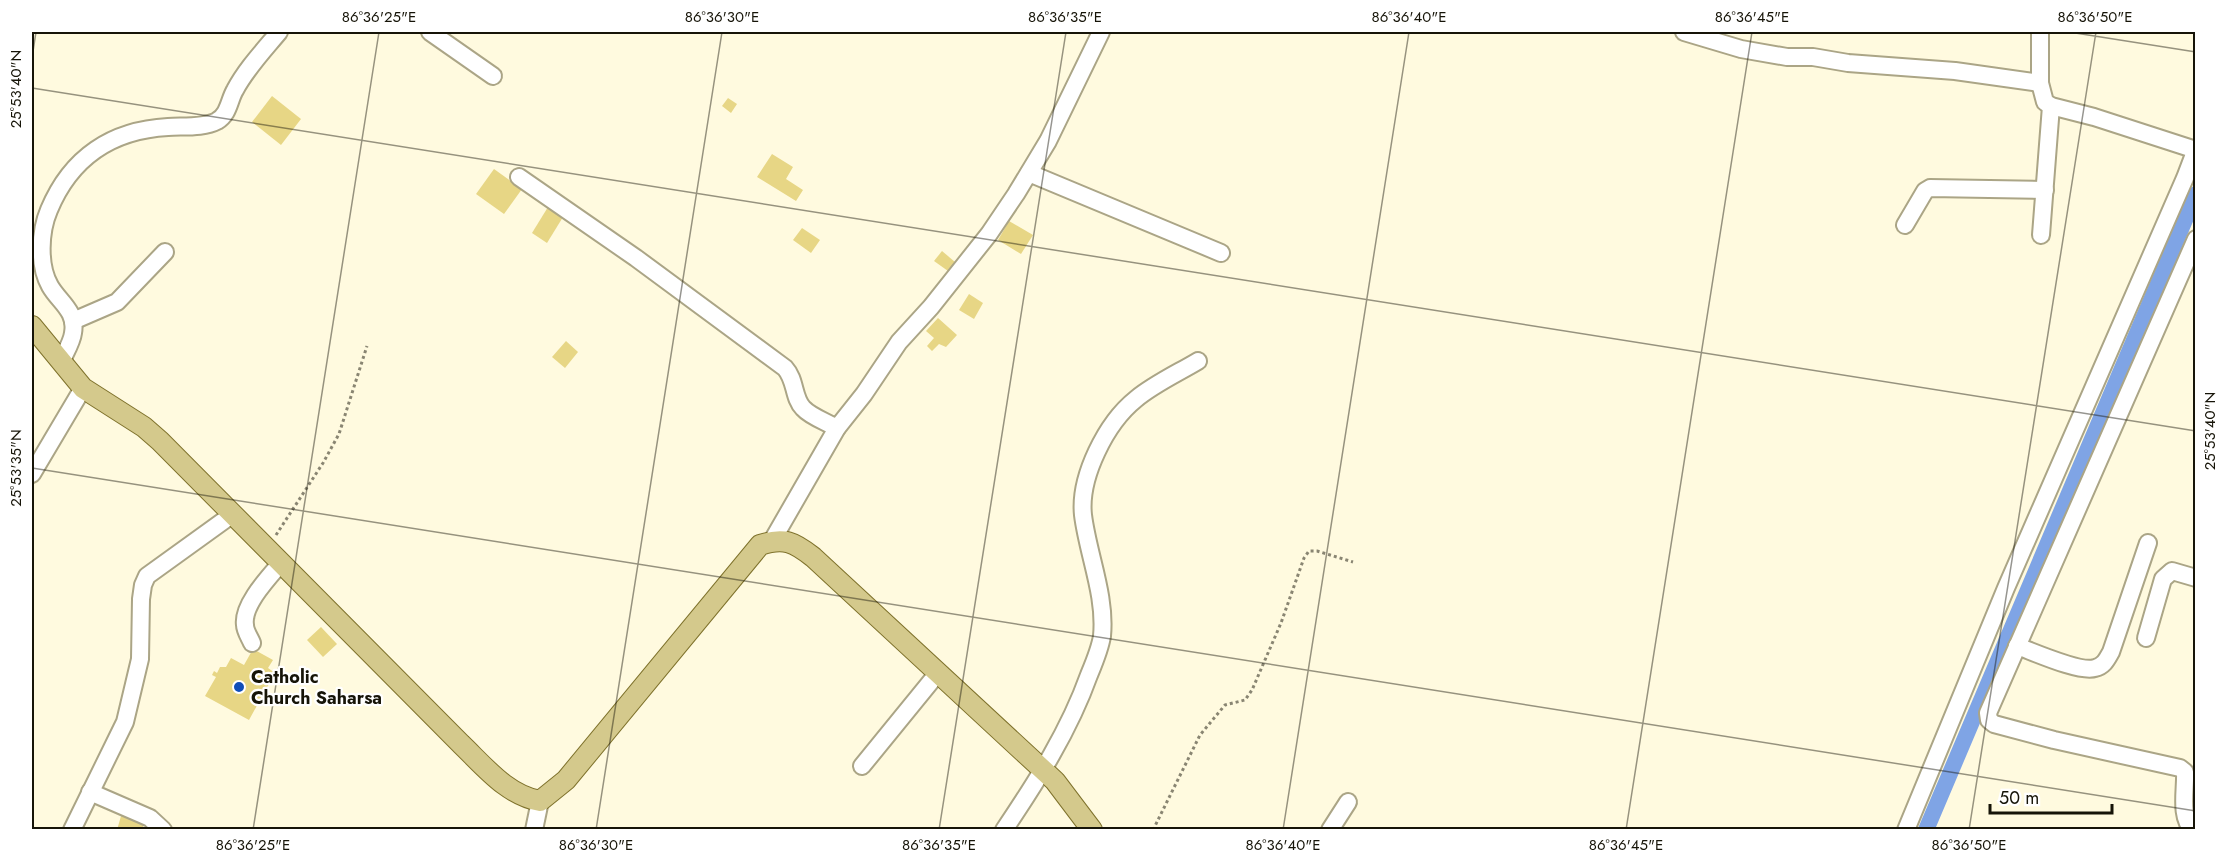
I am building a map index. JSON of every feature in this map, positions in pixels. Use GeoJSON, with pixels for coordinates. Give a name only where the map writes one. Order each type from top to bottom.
{"type":"FeatureCollection","features":[{"type":"Feature","properties":{"kind":"main road"},"geometry":{"type":"LineString","coordinates":[[32,326],[83,388],[152,434],[461,744],[510,791],[526,799],[540,801],[566,780],[760,545],[783,540],[798,545],[813,557],[1055,781],[1092,830]]}},
{"type":"Feature","properties":{"kind":"street"},"geometry":{"type":"LineString","coordinates":[[61,362],[74,333],[73,321],[70,312],[50,286],[42,262],[42,237],[47,212],[58,189],[76,165],[93,150],[118,137],[154,128],[209,124],[219,120],[228,107],[237,86],[279,32]]}},
{"type":"Feature","properties":{"kind":"street"},"geometry":{"type":"LineString","coordinates":[[430,32],[493,76]]}},
{"type":"Feature","properties":{"kind":"street"},"geometry":{"type":"LineString","coordinates":[[772,541],[837,428],[864,394],[899,342],[931,307],[989,234],[1029,173],[1048,141],[1101,32]]}},
{"type":"Feature","properties":{"kind":"street"},"geometry":{"type":"LineString","coordinates":[[1684,32],[1741,49],[1787,57],[1813,57],[1848,63],[1955,71],[2040,83]]}},
{"type":"Feature","properties":{"kind":"street"},"geometry":{"type":"LineString","coordinates":[[1906,830],[1988,630],[2185,178],[2195,150],[2094,117],[2051,106],[2045,102],[2040,83],[2040,32]]}},
{"type":"Feature","properties":{"kind":"street"},"geometry":{"type":"LineString","coordinates":[[2041,235],[2051,106]]}},
{"type":"Feature","properties":{"kind":"street"},"geometry":{"type":"LineString","coordinates":[[1029,173],[1221,253]]}},
{"type":"Feature","properties":{"kind":"street"},"geometry":{"type":"LineString","coordinates":[[519,177],[636,258],[785,368],[791,374],[802,408],[837,428]]}},
{"type":"Feature","properties":{"kind":"street"},"geometry":{"type":"LineString","coordinates":[[1905,225],[1925,191],[1930,188],[2044,190]]}},
{"type":"Feature","properties":{"kind":"street"},"geometry":{"type":"LineString","coordinates":[[2186,826],[2185,772],[2180,768],[1994,724],[1989,720],[1988,713],[2196,239]]}},
{"type":"Feature","properties":{"kind":"street"},"geometry":{"type":"LineString","coordinates":[[73,321],[117,302],[165,252]]}},
{"type":"Feature","properties":{"kind":"street"},"geometry":{"type":"LineString","coordinates":[[1004,830],[1044,771],[1082,694],[1102,638],[1102,617],[1083,516],[1083,493],[1093,461],[1107,433],[1136,399],[1198,361]]}},
{"type":"Feature","properties":{"kind":"street"},"geometry":{"type":"LineString","coordinates":[[32,474],[83,388]]}},
{"type":"Feature","properties":{"kind":"street"},"geometry":{"type":"LineString","coordinates":[[72,830],[125,722],[140,659],[141,599],[147,576],[233,514]]}},
{"type":"Feature","properties":{"kind":"street"},"geometry":{"type":"LineString","coordinates":[[2017,646],[2084,670],[2096,668],[2105,663],[2111,652],[2148,543]]}},
{"type":"Feature","properties":{"kind":"street"},"geometry":{"type":"LineString","coordinates":[[252,643],[244,624],[250,604],[263,584],[274,556]]}},
{"type":"Feature","properties":{"kind":"street"},"geometry":{"type":"LineString","coordinates":[[2146,638],[2166,574],[2172,571],[2196,578]]}},
{"type":"Feature","properties":{"kind":"street"},"geometry":{"type":"LineString","coordinates":[[862,766],[937,674]]}},
{"type":"Feature","properties":{"kind":"street"},"geometry":{"type":"LineString","coordinates":[[90,792],[150,818],[163,830]]}},
{"type":"Feature","properties":{"kind":"street"},"geometry":{"type":"LineString","coordinates":[[535,829],[540,801]]}},
{"type":"Feature","properties":{"kind":"street"},"geometry":{"type":"LineString","coordinates":[[1330,830],[1348,802]]}},
{"type":"Feature","properties":{"kind":"path"},"geometry":{"type":"LineString","coordinates":[[274,556],[339,434],[367,346]]}},
{"type":"Feature","properties":{"kind":"path"},"geometry":{"type":"LineString","coordinates":[[1153,830],[1200,735],[1225,705],[1245,700],[1252,690],[1309,550],[1353,562]]}},
{"type":"Feature","properties":{"kind":"building"},"geometry":{"type":"Polygon","coordinates":[[[272,96],[301,119],[281,145],[252,122],[272,96]]]}},
{"type":"Feature","properties":{"kind":"building"},"geometry":{"type":"Polygon","coordinates":[[[728,98],[737,104],[731,113],[722,106],[728,98]]]}},
{"type":"Feature","properties":{"kind":"building"},"geometry":{"type":"Polygon","coordinates":[[[772,154],[793,167],[786,179],[803,190],[796,201],[757,177],[772,154]]]}},
{"type":"Feature","properties":{"kind":"building"},"geometry":{"type":"Polygon","coordinates":[[[494,169],[522,189],[504,214],[476,194],[494,169]]]}},
{"type":"Feature","properties":{"kind":"building"},"geometry":{"type":"Polygon","coordinates":[[[548,207],[563,217],[547,243],[532,233],[548,207]]]}},
{"type":"Feature","properties":{"kind":"building"},"geometry":{"type":"Polygon","coordinates":[[[1009,221],[1033,235],[1021,254],[998,240],[1009,221]]]}},
{"type":"Feature","properties":{"kind":"building"},"geometry":{"type":"Polygon","coordinates":[[[802,228],[820,240],[811,253],[793,240],[802,228]]]}},
{"type":"Feature","properties":{"kind":"building"},"geometry":{"type":"Polygon","coordinates":[[[942,251],[955,262],[948,271],[934,261],[942,251]]]}},
{"type":"Feature","properties":{"kind":"building"},"geometry":{"type":"Polygon","coordinates":[[[969,294],[983,303],[974,319],[959,310],[969,294]]]}},
{"type":"Feature","properties":{"kind":"building"},"geometry":{"type":"Polygon","coordinates":[[[938,318],[957,335],[946,347],[939,344],[932,351],[927,346],[934,338],[926,331],[938,318]]]}},
{"type":"Feature","properties":{"kind":"building"},"geometry":{"type":"Polygon","coordinates":[[[566,341],[578,352],[565,368],[552,357],[566,341]]]}},
{"type":"Feature","properties":{"kind":"building"},"geometry":{"type":"Polygon","coordinates":[[[321,627],[337,644],[323,657],[307,640],[321,627]]]}},
{"type":"Feature","properties":{"kind":"building","name":"Catholic Church Saharsa"},"geometry":{"type":"Polygon","coordinates":[[[253,649],[273,660],[268,668],[275,673],[249,720],[205,696],[216,677],[212,675],[214,671],[217,673],[220,667],[226,667],[231,658],[244,665],[253,649]]]}},
{"type":"Feature","properties":{"kind":"building"},"geometry":{"type":"Polygon","coordinates":[[[123,809],[146,819],[142,830],[117,830],[123,809]]]}},
{"type":"Feature","properties":{"kind":"waterway"},"geometry":{"type":"LineString","coordinates":[[1926,830],[2196,194]]}},
{"type":"Feature","properties":{"kind":"place","name":"Catholic Church Saharsa"},"geometry":{"type":"Point","coordinates":[239,687]}}]}
